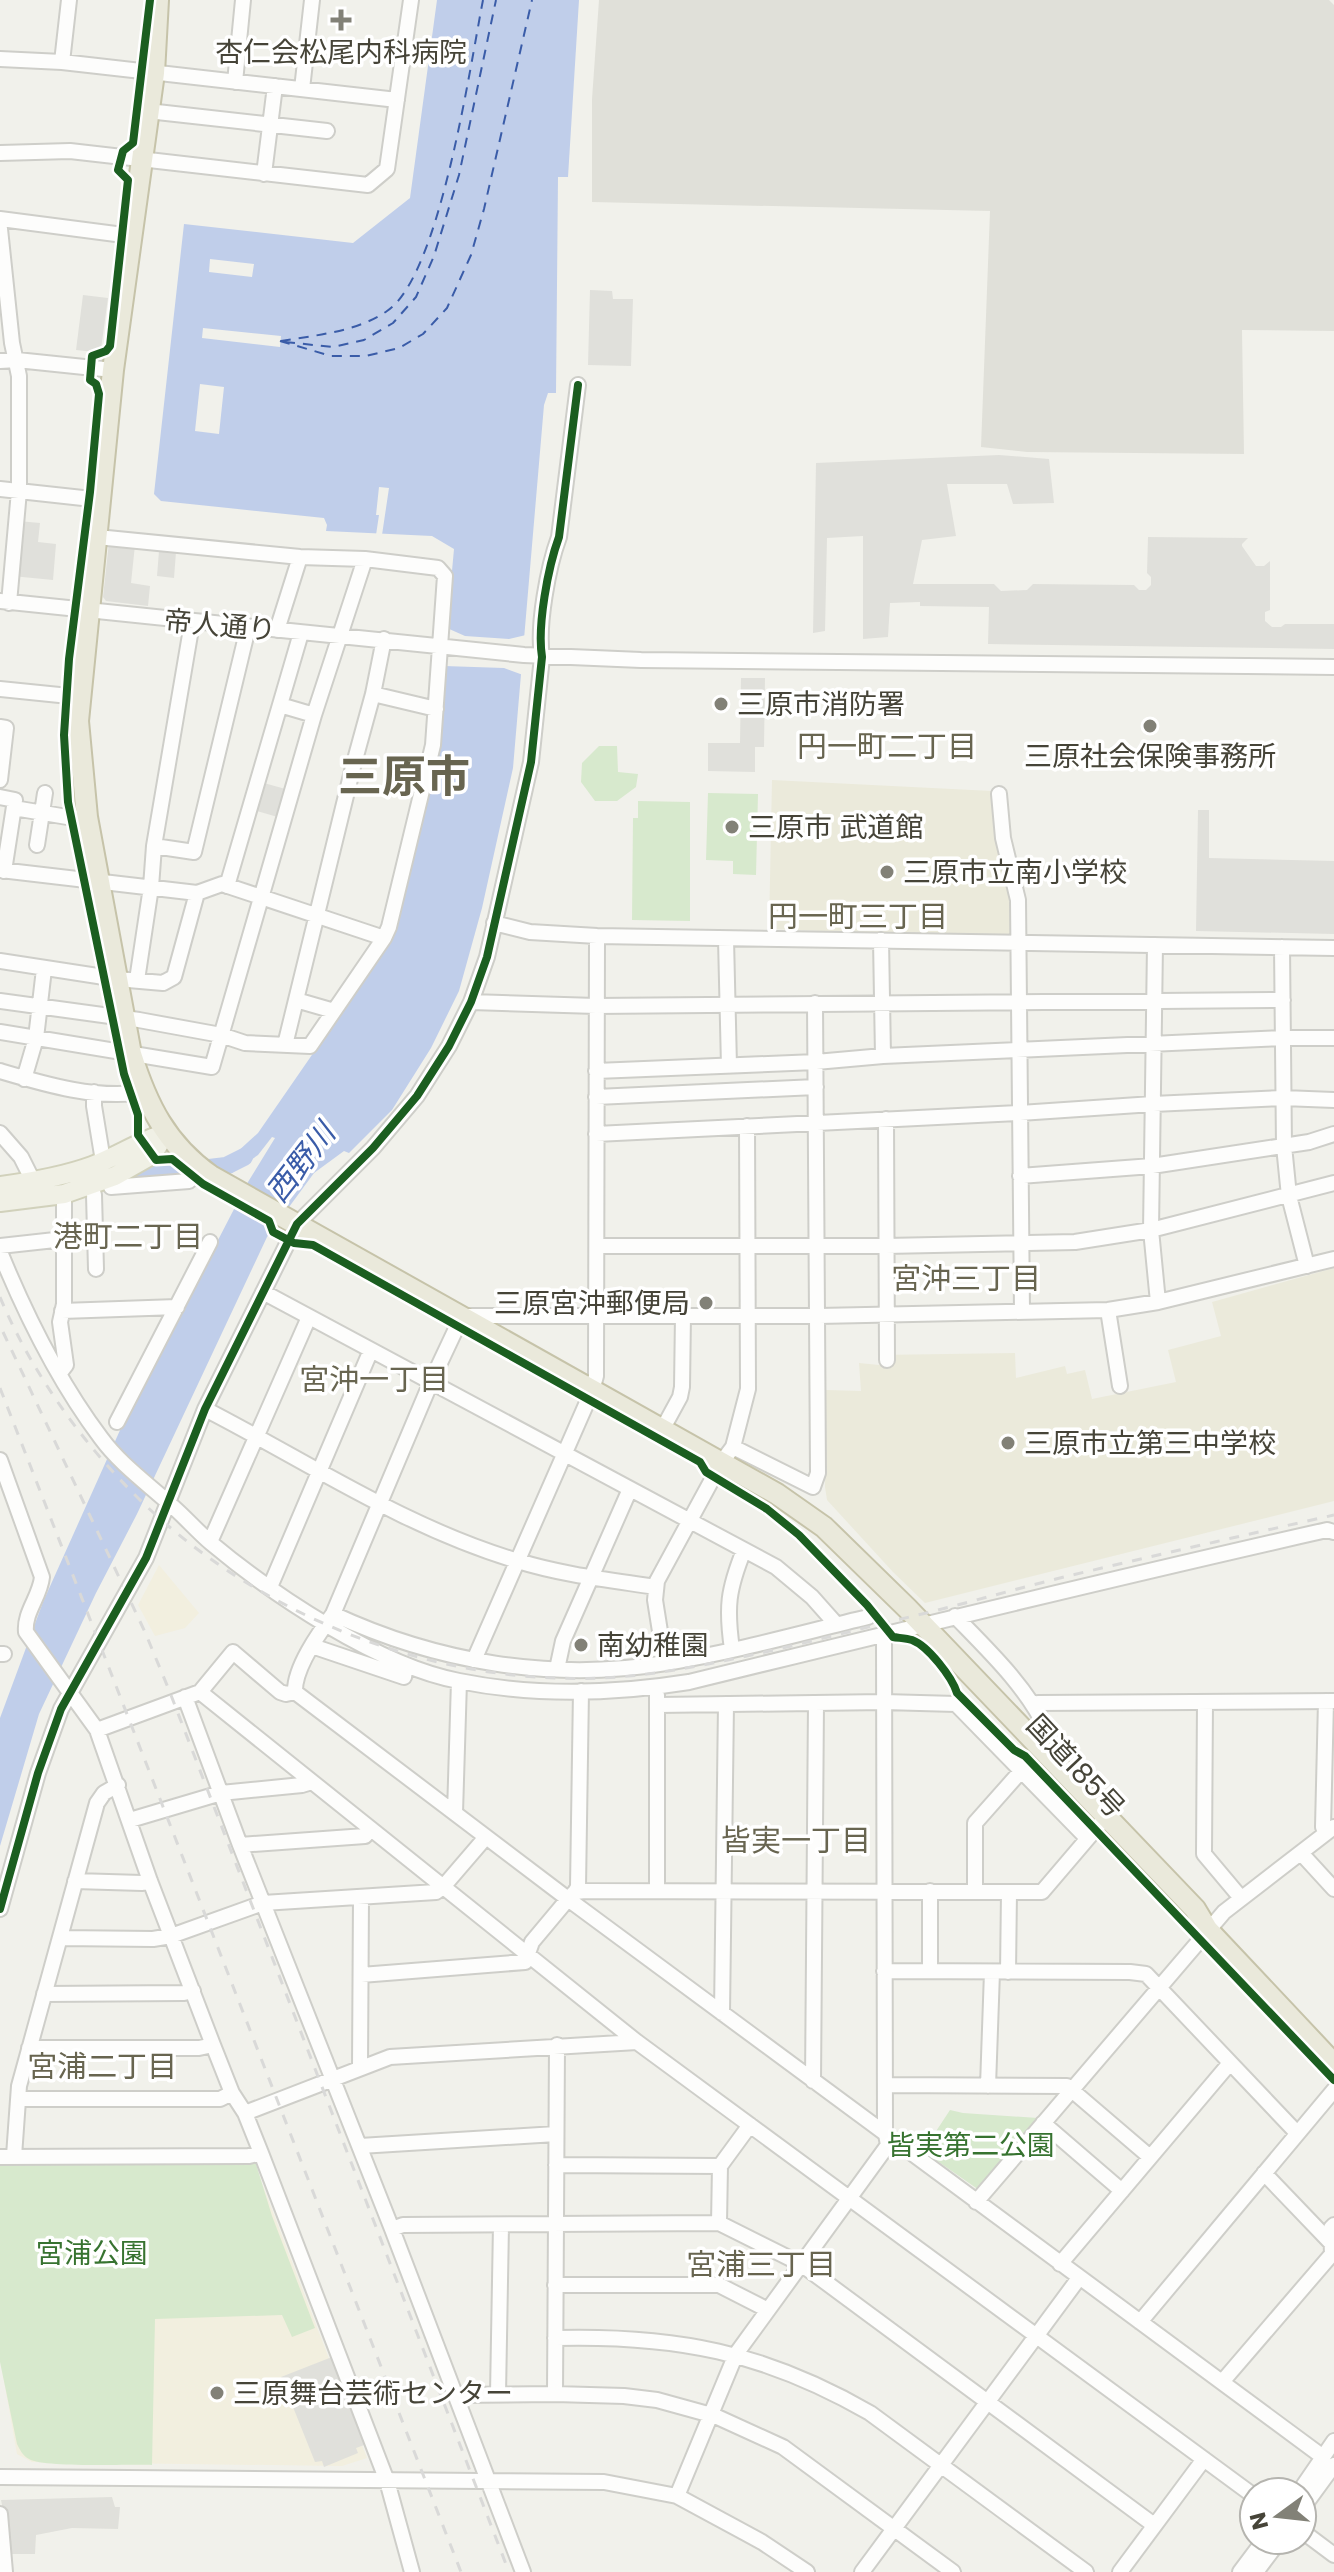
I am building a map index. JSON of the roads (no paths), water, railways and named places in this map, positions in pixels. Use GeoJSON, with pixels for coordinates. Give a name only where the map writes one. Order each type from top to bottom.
{"type":"FeatureCollection","features":[{"type":"Feature","properties":{"kind":"highway","name":"国道185号"},"geometry":{"type":"LineString","coordinates":[[158,0],[154,73],[113,370],[79,697],[79,751],[98,880],[127,980],[124,1020],[131,1054],[143,1092],[166,1133],[198,1174],[243,1193],[662,1430],[727,1455],[824,1527],[922,1624],[1195,1909],[1207,1929],[1334,2064]]}},
{"type":"Feature","properties":{"kind":"highway","name":"国道185号"},"geometry":{"type":"LineString","coordinates":[[922,1624],[945,1656],[1094,1831],[1186,1916],[1207,1929]]}},
{"type":"Feature","properties":{"kind":"main road"},"geometry":{"type":"LineString","coordinates":[[0,1202],[64,1194],[152,1155],[166,1133]]}},
{"type":"Feature","properties":{"kind":"main road"},"geometry":{"type":"LineString","coordinates":[[0,1186],[68,1174],[101,1175]]}},
{"type":"Feature","properties":{"kind":"street"},"geometry":{"type":"LineString","coordinates":[[62,62],[69,0]]}},
{"type":"Feature","properties":{"kind":"street"},"geometry":{"type":"LineString","coordinates":[[235,82],[243,0]]}},
{"type":"Feature","properties":{"kind":"street"},"geometry":{"type":"LineString","coordinates":[[302,89],[312,0]]}},
{"type":"Feature","properties":{"kind":"street"},"geometry":{"type":"LineString","coordinates":[[0,153],[70,151],[368,185],[387,169],[411,0]]}},
{"type":"Feature","properties":{"kind":"street"},"geometry":{"type":"LineString","coordinates":[[0,59],[62,62],[397,100]]}},
{"type":"Feature","properties":{"kind":"street"},"geometry":{"type":"LineString","coordinates":[[264,174],[275,86]]}},
{"type":"Feature","properties":{"kind":"street"},"geometry":{"type":"LineString","coordinates":[[148,111],[327,131]]}},
{"type":"Feature","properties":{"kind":"street"},"geometry":{"type":"LineString","coordinates":[[0,219],[131,236]]}},
{"type":"Feature","properties":{"kind":"street"},"geometry":{"type":"LineString","coordinates":[[0,229],[12,343],[19,376],[19,491],[7,551],[4,602]]}},
{"type":"Feature","properties":{"kind":"street"},"geometry":{"type":"LineString","coordinates":[[0,361],[113,370]]}},
{"type":"Feature","properties":{"kind":"street"},"geometry":{"type":"LineString","coordinates":[[0,1909],[38,1773],[61,1709],[146,1558],[205,1409],[263,1292],[290,1220],[373,1148],[417,1096],[449,1046],[471,1002],[483,970],[531,762],[542,657],[539,641],[553,553],[559,537],[578,385]]}},
{"type":"Feature","properties":{"kind":"street"},"geometry":{"type":"LineString","coordinates":[[0,489],[101,500]]}},
{"type":"Feature","properties":{"kind":"street"},"geometry":{"type":"LineString","coordinates":[[0,1001],[221,1035],[245,1043],[310,1046],[389,927],[433,745],[443,646],[445,576],[438,568],[97,537]]}},
{"type":"Feature","properties":{"kind":"street"},"geometry":{"type":"LineString","coordinates":[[277,630],[300,557]]}},
{"type":"Feature","properties":{"kind":"street"},"geometry":{"type":"LineString","coordinates":[[0,1032],[212,1067],[314,715],[365,559]]}},
{"type":"Feature","properties":{"kind":"street","name":"帝人通り"},"geometry":{"type":"LineString","coordinates":[[4,602],[542,657],[1334,667]]}},
{"type":"Feature","properties":{"kind":"street"},"geometry":{"type":"LineString","coordinates":[[127,980],[151,887],[154,846],[192,623]]}},
{"type":"Feature","properties":{"kind":"street"},"geometry":{"type":"LineString","coordinates":[[154,846],[194,852],[248,628]]}},
{"type":"Feature","properties":{"kind":"street"},"geometry":{"type":"LineString","coordinates":[[227,886],[301,633]]}},
{"type":"Feature","properties":{"kind":"street"},"geometry":{"type":"LineString","coordinates":[[285,1045],[384,639]]}},
{"type":"Feature","properties":{"kind":"street"},"geometry":{"type":"LineString","coordinates":[[0,689],[79,697]]}},
{"type":"Feature","properties":{"kind":"street"},"geometry":{"type":"LineString","coordinates":[[373,694],[436,709]]}},
{"type":"Feature","properties":{"kind":"street"},"geometry":{"type":"LineString","coordinates":[[280,705],[314,715]]}},
{"type":"Feature","properties":{"kind":"street"},"geometry":{"type":"LineString","coordinates":[[0,727],[6,728],[0,780]]}},
{"type":"Feature","properties":{"kind":"street"},"geometry":{"type":"LineString","coordinates":[[37,845],[45,793]]}},
{"type":"Feature","properties":{"kind":"street"},"geometry":{"type":"LineString","coordinates":[[999,794],[1003,838],[1018,900],[1022,1311]]}},
{"type":"Feature","properties":{"kind":"street"},"geometry":{"type":"LineString","coordinates":[[0,797],[15,800],[2,870],[197,893],[222,884],[384,938]]}},
{"type":"Feature","properties":{"kind":"street"},"geometry":{"type":"LineString","coordinates":[[14,808],[73,818],[87,817]]}},
{"type":"Feature","properties":{"kind":"street"},"geometry":{"type":"LineString","coordinates":[[0,961],[163,983],[174,977],[197,893]]}},
{"type":"Feature","properties":{"kind":"street"},"geometry":{"type":"LineString","coordinates":[[494,923],[530,932],[597,936],[1334,948]]}},
{"type":"Feature","properties":{"kind":"street"},"geometry":{"type":"LineString","coordinates":[[474,1660],[596,1376],[597,936]]}},
{"type":"Feature","properties":{"kind":"street"},"geometry":{"type":"LineString","coordinates":[[726,939],[729,1066]]}},
{"type":"Feature","properties":{"kind":"street"},"geometry":{"type":"LineString","coordinates":[[881,940],[883,1056]]}},
{"type":"Feature","properties":{"kind":"street"},"geometry":{"type":"LineString","coordinates":[[1155,945],[1151,1230],[1158,1302]]}},
{"type":"Feature","properties":{"kind":"street"},"geometry":{"type":"LineString","coordinates":[[1282,947],[1284,1146],[1289,1196],[1307,1266]]}},
{"type":"Feature","properties":{"kind":"street"},"geometry":{"type":"LineString","coordinates":[[24,1079],[36,1038],[44,969]]}},
{"type":"Feature","properties":{"kind":"street"},"geometry":{"type":"LineString","coordinates":[[296,1000],[334,1011]]}},
{"type":"Feature","properties":{"kind":"street"},"geometry":{"type":"LineString","coordinates":[[471,1002],[596,1006],[1283,1000]]}},
{"type":"Feature","properties":{"kind":"street"},"geometry":{"type":"LineString","coordinates":[[727,1455],[813,1487],[818,1473],[815,1003]]}},
{"type":"Feature","properties":{"kind":"street"},"geometry":{"type":"LineString","coordinates":[[596,1071],[1334,1038]]}},
{"type":"Feature","properties":{"kind":"street"},"geometry":{"type":"LineString","coordinates":[[0,1071],[24,1079],[94,1092],[143,1092]]}},
{"type":"Feature","properties":{"kind":"street"},"geometry":{"type":"LineString","coordinates":[[596,1097],[816,1087]]}},
{"type":"Feature","properties":{"kind":"street"},"geometry":{"type":"LineString","coordinates":[[94,1092],[101,1175],[94,1195],[96,1269]]}},
{"type":"Feature","properties":{"kind":"street"},"geometry":{"type":"LineString","coordinates":[[596,1134],[1283,1098],[1334,1100]]}},
{"type":"Feature","properties":{"kind":"street"},"geometry":{"type":"LineString","coordinates":[[886,1119],[887,1360]]}},
{"type":"Feature","properties":{"kind":"street"},"geometry":{"type":"LineString","coordinates":[[665,1663],[655,1600],[656,1587],[727,1455],[748,1389],[747,1126]]}},
{"type":"Feature","properties":{"kind":"street"},"geometry":{"type":"LineString","coordinates":[[0,1133],[21,1157],[33,1181]]}},
{"type":"Feature","properties":{"kind":"street"},"geometry":{"type":"LineString","coordinates":[[1020,1176],[1152,1166],[1309,1142],[1334,1134]]}},
{"type":"Feature","properties":{"kind":"street"},"geometry":{"type":"LineString","coordinates":[[101,1175],[111,1187],[198,1174]]}},
{"type":"Feature","properties":{"kind":"street"},"geometry":{"type":"LineString","coordinates":[[597,1246],[886,1246],[1075,1242],[1151,1230],[1334,1183]]}},
{"type":"Feature","properties":{"kind":"street"},"geometry":{"type":"LineString","coordinates":[[59,1374],[66,1365],[60,1322],[64,1304],[64,1194]]}},
{"type":"Feature","properties":{"kind":"street"},"geometry":{"type":"LineString","coordinates":[[64,1239],[0,1249],[40,1342],[108,1447],[210,1542],[270,1587],[329,1619],[381,1654],[459,1681],[581,1691],[689,1682],[955,1616],[1312,1533],[1334,1532]]}},
{"type":"Feature","properties":{"kind":"street"},"geometry":{"type":"LineString","coordinates":[[117,1422],[210,1242]]}},
{"type":"Feature","properties":{"kind":"street"},"geometry":{"type":"LineString","coordinates":[[295,1692],[295,1683],[329,1619],[462,1316],[819,1316],[1108,1310],[1158,1302],[1334,1259]]}},
{"type":"Feature","properties":{"kind":"street"},"geometry":{"type":"LineString","coordinates":[[263,1292],[776,1567],[812,1597],[836,1624]]}},
{"type":"Feature","properties":{"kind":"street"},"geometry":{"type":"LineString","coordinates":[[62,1311],[177,1307]]}},
{"type":"Feature","properties":{"kind":"street"},"geometry":{"type":"LineString","coordinates":[[1108,1310],[1120,1386]]}},
{"type":"Feature","properties":{"kind":"street"},"geometry":{"type":"LineString","coordinates":[[662,1430],[680,1397],[682,1387],[683,1315]]}},
{"type":"Feature","properties":{"kind":"street"},"geometry":{"type":"LineString","coordinates":[[210,1542],[309,1317]]}},
{"type":"Feature","properties":{"kind":"street"},"geometry":{"type":"LineString","coordinates":[[270,1587],[371,1350]]}},
{"type":"Feature","properties":{"kind":"street"},"geometry":{"type":"LineString","coordinates":[[205,1409],[318,1472],[436,1531],[518,1561],[589,1577],[656,1587]]}},
{"type":"Feature","properties":{"kind":"street"},"geometry":{"type":"LineString","coordinates":[[0,1460],[42,1577],[27,1615],[26,1632],[97,1730],[150,1881],[213,2045],[261,2153],[387,2481],[412,2572]]}},
{"type":"Feature","properties":{"kind":"street"},"geometry":{"type":"LineString","coordinates":[[557,1669],[563,1641],[630,1489]]}},
{"type":"Feature","properties":{"kind":"street"},"geometry":{"type":"LineString","coordinates":[[732,1649],[728,1606],[730,1588],[744,1550]]}},
{"type":"Feature","properties":{"kind":"street"},"geometry":{"type":"LineString","coordinates":[[955,1616],[1035,1705],[1047,1730],[1040,1746]]}},
{"type":"Feature","properties":{"kind":"street"},"geometry":{"type":"LineString","coordinates":[[329,1619],[414,1646],[474,1660],[515,1667],[557,1669],[621,1668],[665,1663],[868,1617]]}},
{"type":"Feature","properties":{"kind":"street"},"geometry":{"type":"LineString","coordinates":[[677,2496],[736,2354],[888,2145],[885,2129],[883,1891],[884,1634]]}},
{"type":"Feature","properties":{"kind":"street"},"geometry":{"type":"LineString","coordinates":[[312,1646],[404,1677],[406,1665]]}},
{"type":"Feature","properties":{"kind":"street"},"geometry":{"type":"LineString","coordinates":[[97,1730],[192,1694],[233,1652],[280,1692],[295,1692],[486,1837],[571,1895],[722,2013],[1331,2463]]}},
{"type":"Feature","properties":{"kind":"street"},"geometry":{"type":"LineString","coordinates":[[455,1813],[459,1681]]}},
{"type":"Feature","properties":{"kind":"street"},"geometry":{"type":"LineString","coordinates":[[656,1687],[659,1705],[657,1891]]}},
{"type":"Feature","properties":{"kind":"street"},"geometry":{"type":"LineString","coordinates":[[361,1975],[525,1962],[532,1942],[578,1887],[581,1691]]}},
{"type":"Feature","properties":{"kind":"street"},"geometry":{"type":"LineString","coordinates":[[192,1694],[312,1782],[637,2042],[1238,2484]]}},
{"type":"Feature","properties":{"kind":"street"},"geometry":{"type":"LineString","coordinates":[[192,1694],[240,1845],[360,2146],[523,2572]]}},
{"type":"Feature","properties":{"kind":"street"},"geometry":{"type":"LineString","coordinates":[[976,2202],[1207,1929],[1241,1898],[1330,1830],[1323,1827],[1330,1701],[1035,1705]]}},
{"type":"Feature","properties":{"kind":"street"},"geometry":{"type":"LineString","coordinates":[[1205,1702],[1204,1854],[1241,1898]]}},
{"type":"Feature","properties":{"kind":"street"},"geometry":{"type":"LineString","coordinates":[[813,2081],[816,1703]]}},
{"type":"Feature","properties":{"kind":"street"},"geometry":{"type":"LineString","coordinates":[[722,2013],[726,1704]]}},
{"type":"Feature","properties":{"kind":"street"},"geometry":{"type":"LineString","coordinates":[[571,1895],[657,1891],[1042,1892],[1094,1831],[1022,1770],[956,1704],[659,1705]]}},
{"type":"Feature","properties":{"kind":"street"},"geometry":{"type":"LineString","coordinates":[[975,1892],[975,1823],[1022,1770]]}},
{"type":"Feature","properties":{"kind":"street"},"geometry":{"type":"LineString","coordinates":[[130,1820],[221,1793],[312,1782]]}},
{"type":"Feature","properties":{"kind":"street"},"geometry":{"type":"LineString","coordinates":[[118,1785],[104,1793],[97,1803],[19,2086],[7,2156],[249,2156],[261,2153]]}},
{"type":"Feature","properties":{"kind":"street"},"geometry":{"type":"LineString","coordinates":[[240,1845],[365,1836],[370,1829]]}},
{"type":"Feature","properties":{"kind":"street"},"geometry":{"type":"LineString","coordinates":[[60,1938],[153,1939],[171,1936],[263,1903],[436,1892],[486,1837]]}},
{"type":"Feature","properties":{"kind":"street"},"geometry":{"type":"LineString","coordinates":[[1301,1853],[1334,1889]]}},
{"type":"Feature","properties":{"kind":"street"},"geometry":{"type":"LineString","coordinates":[[75,1881],[150,1881]]}},
{"type":"Feature","properties":{"kind":"street"},"geometry":{"type":"LineString","coordinates":[[930,1891],[930,1971]]}},
{"type":"Feature","properties":{"kind":"street"},"geometry":{"type":"LineString","coordinates":[[1008,1972],[1009,1892]]}},
{"type":"Feature","properties":{"kind":"street"},"geometry":{"type":"LineString","coordinates":[[360,2067],[361,1897]]}},
{"type":"Feature","properties":{"kind":"street"},"geometry":{"type":"LineString","coordinates":[[884,1971],[1146,1974],[1297,2133]]}},
{"type":"Feature","properties":{"kind":"street"},"geometry":{"type":"LineString","coordinates":[[988,2086],[992,1972]]}},
{"type":"Feature","properties":{"kind":"street"},"geometry":{"type":"LineString","coordinates":[[44,1994],[193,1991]]}},
{"type":"Feature","properties":{"kind":"street"},"geometry":{"type":"LineString","coordinates":[[245,2113],[360,2067],[405,2054],[637,2042]]}},
{"type":"Feature","properties":{"kind":"street"},"geometry":{"type":"LineString","coordinates":[[29,2048],[199,2048],[213,2045]]}},
{"type":"Feature","properties":{"kind":"street"},"geometry":{"type":"LineString","coordinates":[[555,2394],[557,2045]]}},
{"type":"Feature","properties":{"kind":"street"},"geometry":{"type":"LineString","coordinates":[[1060,2264],[1230,2063]]}},
{"type":"Feature","properties":{"kind":"street"},"geometry":{"type":"LineString","coordinates":[[885,2085],[1067,2086],[1150,2157]]}},
{"type":"Feature","properties":{"kind":"street"},"geometry":{"type":"LineString","coordinates":[[1140,2322],[1334,2090]]}},
{"type":"Feature","properties":{"kind":"street"},"geometry":{"type":"LineString","coordinates":[[18,2099],[220,2099],[232,2093]]}},
{"type":"Feature","properties":{"kind":"street"},"geometry":{"type":"LineString","coordinates":[[1043,2123],[1122,2191]]}},
{"type":"Feature","properties":{"kind":"street"},"geometry":{"type":"LineString","coordinates":[[719,2223],[720,2166],[750,2125]]}},
{"type":"Feature","properties":{"kind":"street"},"geometry":{"type":"LineString","coordinates":[[360,2146],[556,2134]]}},
{"type":"Feature","properties":{"kind":"street"},"geometry":{"type":"LineString","coordinates":[[556,2165],[720,2166]]}},
{"type":"Feature","properties":{"kind":"street"},"geometry":{"type":"LineString","coordinates":[[1264,2173],[1333,2245]]}},
{"type":"Feature","properties":{"kind":"street"},"geometry":{"type":"LineString","coordinates":[[392,2229],[403,2225],[719,2223],[801,2264],[1154,2525]]}},
{"type":"Feature","properties":{"kind":"street"},"geometry":{"type":"LineString","coordinates":[[498,2394],[501,2225]]}},
{"type":"Feature","properties":{"kind":"street"},"geometry":{"type":"LineString","coordinates":[[1222,2382],[1332,2254],[1331,2228],[1334,2225]]}},
{"type":"Feature","properties":{"kind":"street"},"geometry":{"type":"LineString","coordinates":[[862,2572],[1079,2278]]}},
{"type":"Feature","properties":{"kind":"street"},"geometry":{"type":"LineString","coordinates":[[555,2285],[719,2285],[766,2309]]}},
{"type":"Feature","properties":{"kind":"street"},"geometry":{"type":"LineString","coordinates":[[555,2338],[628,2338],[671,2342],[736,2354],[799,2376],[870,2413],[1086,2572]]}},
{"type":"Feature","properties":{"kind":"street"},"geometry":{"type":"LineString","coordinates":[[455,2395],[555,2394],[646,2399],[715,2416],[783,2447],[953,2572]]}},
{"type":"Feature","properties":{"kind":"street"},"geometry":{"type":"LineString","coordinates":[[1318,2484],[1331,2463],[1334,2441]]}},
{"type":"Feature","properties":{"kind":"street"},"geometry":{"type":"LineString","coordinates":[[1120,2572],[1204,2459]]}},
{"type":"Feature","properties":{"kind":"street"},"geometry":{"type":"LineString","coordinates":[[0,2477],[604,2482],[677,2496],[762,2542],[807,2572]]}},
{"type":"Feature","properties":{"kind":"street"},"geometry":{"type":"LineString","coordinates":[[0,2514],[5,2572]]}},
{"type":"Feature","properties":{"kind":"water","name":"西野川"},"geometry":{"type":"Polygon","coordinates":[[[437,0],[579,0],[568,177],[558,177],[556,393],[548,393],[544,405],[513,768],[482,908],[459,991],[431,1048],[392,1110],[349,1153],[344,1151],[314,1173],[267,1237],[39,1714],[0,1846],[0,1718],[43,1602],[121,1428],[248,1182],[275,1138],[272,1137],[258,1155],[232,1173],[219,1161],[236,1153],[258,1133],[392,939],[436,746],[454,549],[432,536],[326,531],[324,518],[161,501],[154,494],[184,224],[353,243],[410,198],[437,0]]]}},
{"type":"Feature","properties":{"kind":"waterway"},"geometry":{"type":"LineString","coordinates":[[142,1176],[226,1166],[244,1157]]}},
{"type":"Feature","properties":{"kind":"railway"},"geometry":{"type":"LineString","coordinates":[[0,1297],[35,1367],[81,1434],[134,1494],[193,1546],[243,1581],[297,1611],[353,1636],[412,1655],[471,1669],[532,1677],[594,1678],[689,1668],[1334,1515]]}},
{"type":"Feature","properties":{"kind":"railway"},"geometry":{"type":"LineString","coordinates":[[3,1332],[145,1632],[169,1690],[509,2572]]}},
{"type":"Feature","properties":{"kind":"railway"},"geometry":{"type":"LineString","coordinates":[[0,1388],[461,2572]]}},
{"type":"Feature","properties":{"kind":"place","name":"杏仁会松尾内科病院"},"geometry":{"type":"Point","coordinates":[341,20]}},
{"type":"Feature","properties":{"kind":"place","name":"三原市消防署"},"geometry":{"type":"Point","coordinates":[721,704]}},
{"type":"Feature","properties":{"kind":"place","name":"三原社会保険事務所"},"geometry":{"type":"Point","coordinates":[1150,726]}},
{"type":"Feature","properties":{"kind":"place","name":"三原市 武道館"},"geometry":{"type":"Point","coordinates":[732,827]}},
{"type":"Feature","properties":{"kind":"place","name":"三原市立南小学校"},"geometry":{"type":"Point","coordinates":[887,872]}},
{"type":"Feature","properties":{"kind":"place","name":"三原宮沖郵便局"},"geometry":{"type":"Point","coordinates":[706,1303]}},
{"type":"Feature","properties":{"kind":"place","name":"三原市立第三中学校"},"geometry":{"type":"Point","coordinates":[1008,1443]}},
{"type":"Feature","properties":{"kind":"place","name":"南幼稚園"},"geometry":{"type":"Point","coordinates":[581,1645]}},
{"type":"Feature","properties":{"kind":"place","name":"三原舞台芸術センター"},"geometry":{"type":"Point","coordinates":[217,2393]}},
{"type":"Feature","properties":{"kind":"district","name":"円一町二丁目"},"geometry":{"type":"Point","coordinates":[887,747]}},
{"type":"Feature","properties":{"kind":"district","name":"三原市"},"geometry":{"type":"Point","coordinates":[404,777]}},
{"type":"Feature","properties":{"kind":"district","name":"円一町三丁目"},"geometry":{"type":"Point","coordinates":[858,917]}},
{"type":"Feature","properties":{"kind":"district","name":"港町二丁目"},"geometry":{"type":"Point","coordinates":[128,1237]}},
{"type":"Feature","properties":{"kind":"district","name":"宮沖三丁目"},"geometry":{"type":"Point","coordinates":[966,1279]}},
{"type":"Feature","properties":{"kind":"district","name":"宮沖一丁目"},"geometry":{"type":"Point","coordinates":[374,1380]}},
{"type":"Feature","properties":{"kind":"district","name":"皆実一丁目"},"geometry":{"type":"Point","coordinates":[796,1841]}},
{"type":"Feature","properties":{"kind":"district","name":"宮浦二丁目"},"geometry":{"type":"Point","coordinates":[102,2067]}},
{"type":"Feature","properties":{"kind":"district","name":"宮浦三丁目"},"geometry":{"type":"Point","coordinates":[761,2265]}},
{"type":"Feature","properties":{"kind":"park label","name":"皆実第二公園"},"geometry":{"type":"Point","coordinates":[971,2145]}},
{"type":"Feature","properties":{"kind":"park label","name":"宮浦公園"},"geometry":{"type":"Point","coordinates":[92,2253]}}]}
